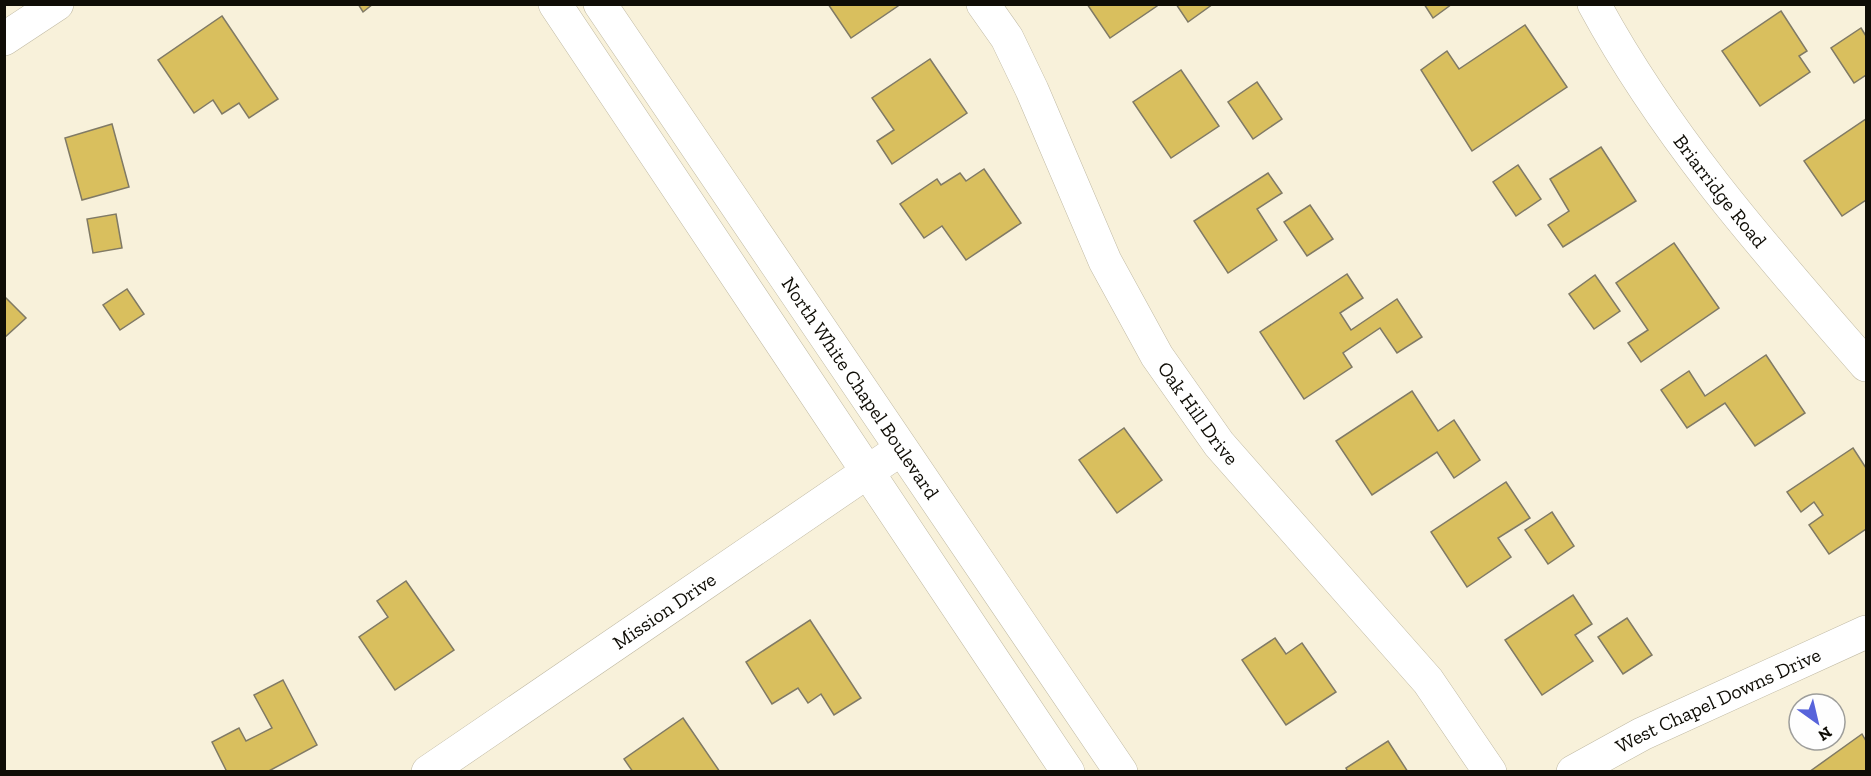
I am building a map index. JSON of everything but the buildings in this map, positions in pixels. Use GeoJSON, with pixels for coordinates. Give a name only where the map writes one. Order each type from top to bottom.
{"type":"FeatureCollection","features":[{"type":"Feature","properties":{"kind":"street"},"geometry":{"type":"LineString","coordinates":[[4,39],[57,4]]}},
{"type":"Feature","properties":{"kind":"street","name":"North White Chapel Boulevard"},"geometry":{"type":"LineString","coordinates":[[555,4],[1068,771]]}},
{"type":"Feature","properties":{"kind":"street","name":"North White Chapel Boulevard"},"geometry":{"type":"LineString","coordinates":[[600,4],[1121,771]]}},
{"type":"Feature","properties":{"kind":"street","name":"Oak Hill Drive"},"geometry":{"type":"LineString","coordinates":[[983,4],[1007,38],[1032,90],[1105,261],[1157,356],[1219,444],[1428,681],[1490,771]]}},
{"type":"Feature","properties":{"kind":"street","name":"Briarridge Road"},"geometry":{"type":"LineString","coordinates":[[1594,4],[1618,49],[1699,169],[1756,239],[1866,365]]}},
{"type":"Feature","properties":{"kind":"street","name":"Mission Drive"},"geometry":{"type":"LineString","coordinates":[[428,771],[901,449]]}},
{"type":"Feature","properties":{"kind":"street","name":"West Chapel Downs Drive"},"geometry":{"type":"LineString","coordinates":[[1573,771],[1642,734],[1866,632]]}}]}
